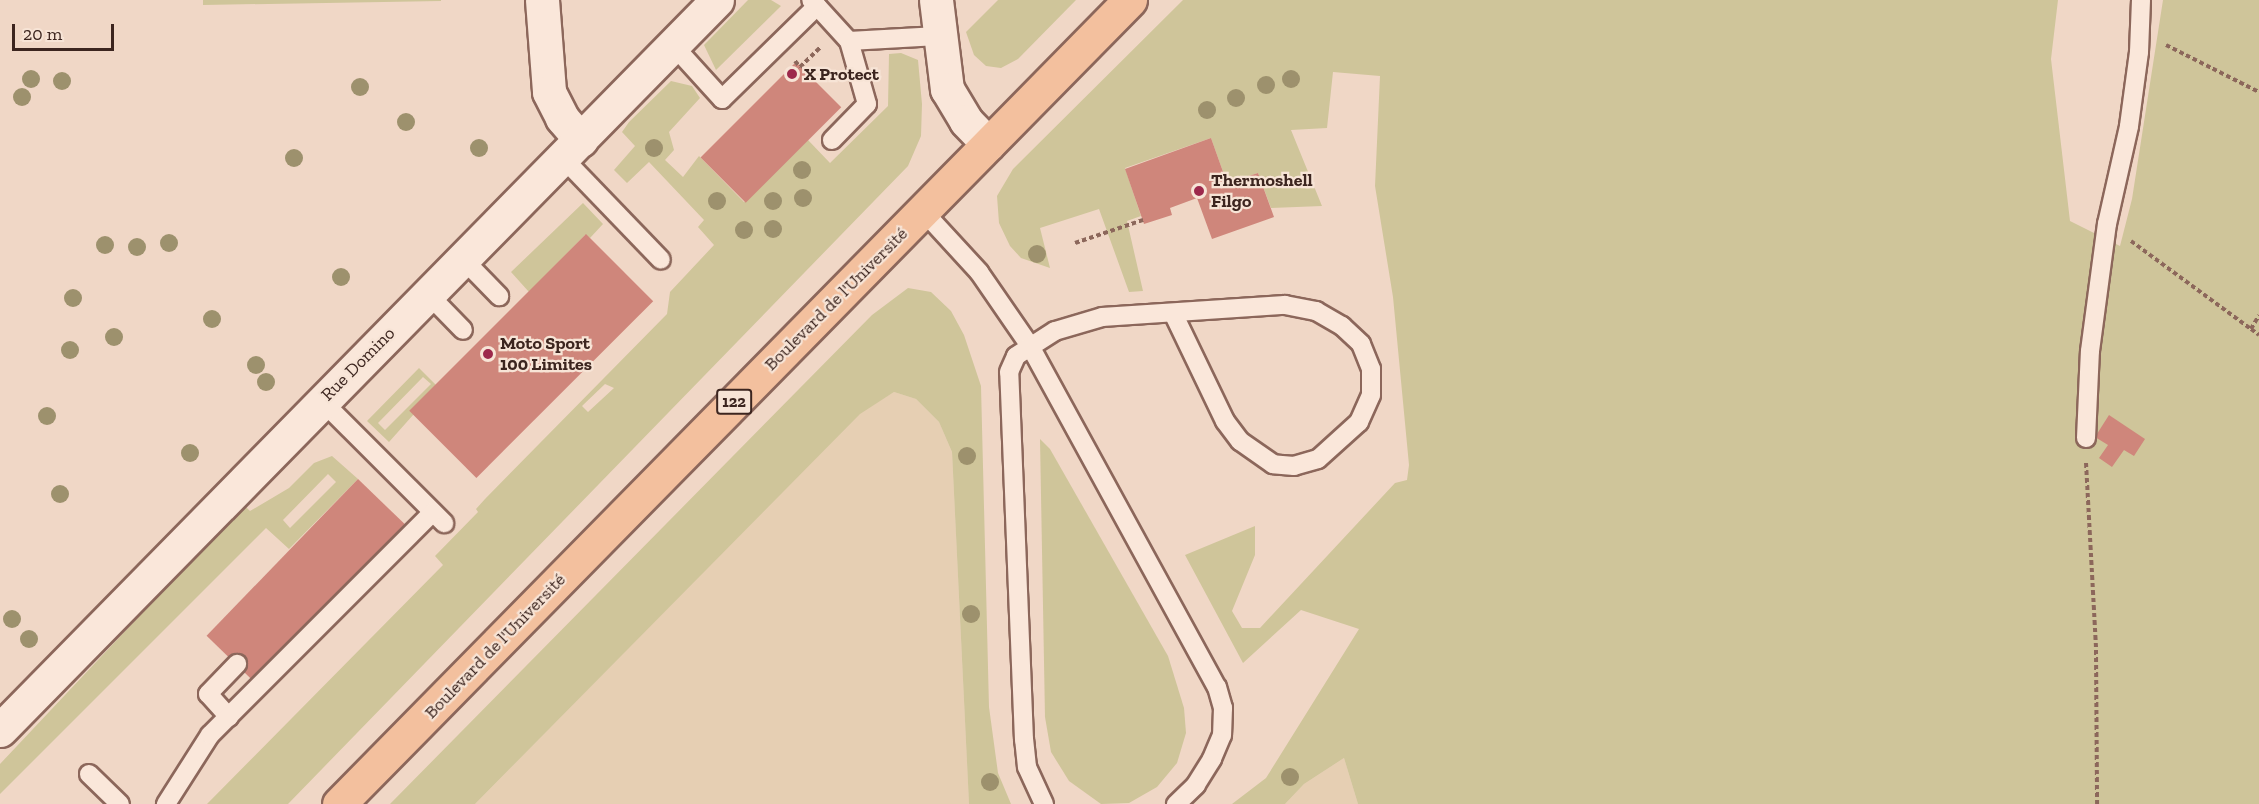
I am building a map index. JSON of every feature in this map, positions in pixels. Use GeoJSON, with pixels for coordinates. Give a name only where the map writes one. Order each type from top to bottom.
{"type":"FeatureCollection","features":[{"type":"Feature","properties":{"kind":"main road","name":"Boulevard de l'Université"},"geometry":{"type":"LineString","coordinates":[[339,804],[1130,0]]}},
{"type":"Feature","properties":{"kind":"street"},"geometry":{"type":"LineString","coordinates":[[542,0],[549,92],[562,118],[572,149]]}},
{"type":"Feature","properties":{"kind":"street","name":"Rue Domino"},"geometry":{"type":"LineString","coordinates":[[0,730],[717,0]]}},
{"type":"Feature","properties":{"kind":"street"},"geometry":{"type":"LineString","coordinates":[[936,0],[938,36],[946,89],[966,122],[988,144]]}},
{"type":"Feature","properties":{"kind":"lane"},"geometry":{"type":"LineString","coordinates":[[2086,438],[2090,351],[2108,224],[2129,126],[2140,31],[2141,0]]}},
{"type":"Feature","properties":{"kind":"lane"},"geometry":{"type":"LineString","coordinates":[[673,45],[722,99],[814,3],[849,41],[867,104],[832,141]]}},
{"type":"Feature","properties":{"kind":"lane"},"geometry":{"type":"LineString","coordinates":[[849,41],[938,36]]}},
{"type":"Feature","properties":{"kind":"lane"},"geometry":{"type":"LineString","coordinates":[[572,149],[661,260]]}},
{"type":"Feature","properties":{"kind":"lane"},"geometry":{"type":"LineString","coordinates":[[923,211],[979,272],[1030,346],[1217,687],[1223,708],[1222,735],[1207,768],[1176,804]]}},
{"type":"Feature","properties":{"kind":"lane"},"geometry":{"type":"LineString","coordinates":[[463,259],[500,296]]}},
{"type":"Feature","properties":{"kind":"lane"},"geometry":{"type":"LineString","coordinates":[[428,294],[463,330]]}},
{"type":"Feature","properties":{"kind":"lane"},"geometry":{"type":"LineString","coordinates":[[1044,804],[1027,767],[1024,740],[1009,372],[1016,356],[1055,331],[1102,317],[1174,315],[1285,305],[1316,311],[1342,326],[1361,344],[1371,369],[1371,395],[1359,422],[1318,459],[1294,466],[1273,464],[1258,457],[1225,421],[1174,315]]}},
{"type":"Feature","properties":{"kind":"lane"},"geometry":{"type":"LineString","coordinates":[[166,804],[210,735],[439,518],[322,401]]}},
{"type":"Feature","properties":{"kind":"lane"},"geometry":{"type":"LineString","coordinates":[[229,717],[207,694],[237,664]]}},
{"type":"Feature","properties":{"kind":"lane"},"geometry":{"type":"LineString","coordinates":[[89,774],[120,804]]}},
{"type":"Feature","properties":{"kind":"path"},"geometry":{"type":"LineString","coordinates":[[2140,31],[2259,92]]}},
{"type":"Feature","properties":{"kind":"path"},"geometry":{"type":"LineString","coordinates":[[1075,243],[1143,220]]}},
{"type":"Feature","properties":{"kind":"path"},"geometry":{"type":"LineString","coordinates":[[2108,224],[2259,335]]}},
{"type":"Feature","properties":{"kind":"path"},"geometry":{"type":"LineString","coordinates":[[2251,329],[2259,315]]}},
{"type":"Feature","properties":{"kind":"path"},"geometry":{"type":"LineString","coordinates":[[2086,438],[2096,650],[2097,804]]}},
{"type":"Feature","properties":{"kind":"shaded area"},"geometry":{"type":"Polygon","coordinates":[[[203,0],[441,0],[441,1],[203,5],[203,0]]]}},
{"type":"Feature","properties":{"kind":"shaded area"},"geometry":{"type":"Polygon","coordinates":[[[748,0],[771,0],[781,6],[716,70],[704,45],[748,0]]]}},
{"type":"Feature","properties":{"kind":"shaded area"},"geometry":{"type":"Polygon","coordinates":[[[998,0],[1076,0],[1018,59],[1001,68],[986,66],[974,55],[966,32],[998,0]]]}},
{"type":"Feature","properties":{"kind":"shaded area"},"geometry":{"type":"Polygon","coordinates":[[[1183,0],[2058,0],[2051,59],[2070,221],[2120,246],[2132,199],[2163,0],[2259,0],[2259,804],[1358,804],[1344,758],[1304,784],[1285,804],[1232,804],[1266,778],[1359,629],[1301,610],[1243,663],[1185,555],[1255,526],[1255,555],[1232,611],[1242,628],[1260,628],[1395,483],[1407,480],[1409,465],[1393,297],[1375,186],[1380,76],[1333,72],[1327,128],[1291,130],[1322,206],[1271,208],[1258,173],[1227,183],[1211,138],[1125,168],[1141,216],[1127,221],[1143,291],[1129,292],[1099,209],[1040,228],[1050,268],[1021,258],[1010,246],[999,223],[997,196],[1013,169],[1183,0]]]}},
{"type":"Feature","properties":{"kind":"shaded area"},"geometry":{"type":"Polygon","coordinates":[[[901,53],[918,60],[922,104],[921,136],[908,166],[288,804],[207,804],[443,565],[435,556],[478,512],[476,509],[485,499],[667,314],[670,292],[714,245],[698,227],[704,220],[649,162],[627,183],[614,170],[635,146],[622,132],[629,122],[671,81],[692,86],[700,98],[669,132],[674,150],[665,160],[683,177],[699,156],[744,202],[808,140],[830,163],[888,106],[889,54],[901,53]],[[605,384],[582,406],[588,412],[614,388],[605,384]]]}},
{"type":"Feature","properties":{"kind":"shaded area"},"geometry":{"type":"Polygon","coordinates":[[[583,203],[603,224],[590,238],[585,235],[529,292],[511,272],[583,203]]]}},
{"type":"Feature","properties":{"kind":"shaded area"},"geometry":{"type":"Polygon","coordinates":[[[908,288],[931,292],[951,311],[964,335],[981,386],[989,707],[998,773],[1011,804],[969,804],[952,452],[939,422],[916,399],[894,392],[860,414],[475,804],[390,804],[872,315],[908,288]]]}},
{"type":"Feature","properties":{"kind":"shaded area"},"geometry":{"type":"Polygon","coordinates":[[[419,368],[438,387],[389,442],[367,421],[419,368]],[[423,377],[378,423],[385,430],[431,384],[423,377]]]}},
{"type":"Feature","properties":{"kind":"shaded area"},"geometry":{"type":"Polygon","coordinates":[[[894,392],[916,399],[939,422],[952,452],[969,804],[475,804],[860,413],[894,392]]]}},
{"type":"Feature","properties":{"kind":"shaded area"},"geometry":{"type":"Polygon","coordinates":[[[1040,439],[1050,449],[1168,656],[1184,708],[1186,733],[1177,763],[1157,787],[1129,803],[1101,804],[1069,781],[1051,752],[1045,717],[1040,439]]]}},
{"type":"Feature","properties":{"kind":"shaded area"},"geometry":{"type":"Polygon","coordinates":[[[332,456],[358,479],[289,549],[266,528],[0,794],[0,764],[244,505],[250,511],[289,488],[314,463],[332,456]],[[328,474],[283,520],[290,528],[336,482],[328,474]]]}},
{"type":"Feature","properties":{"kind":"shaded area"},"geometry":{"type":"Polygon","coordinates":[[[1344,758],[1358,804],[1285,804],[1304,784],[1344,758]]]}},
{"type":"Feature","properties":{"kind":"building"},"geometry":{"type":"Polygon","coordinates":[[[796,62],[841,107],[746,203],[701,157],[796,62]]]}},
{"type":"Feature","properties":{"kind":"building","name":"Thermoshell Filgo"},"geometry":{"type":"Polygon","coordinates":[[[1211,138],[1227,183],[1258,173],[1274,217],[1212,239],[1197,198],[1170,208],[1172,215],[1144,224],[1125,169],[1211,138]]]}},
{"type":"Feature","properties":{"kind":"building"},"geometry":{"type":"Polygon","coordinates":[[[586,234],[653,301],[476,478],[409,411],[586,234]]]}},
{"type":"Feature","properties":{"kind":"building"},"geometry":{"type":"Polygon","coordinates":[[[2109,415],[2145,439],[2134,456],[2124,450],[2112,467],[2099,458],[2108,445],[2095,437],[2109,415]]]}},
{"type":"Feature","properties":{"kind":"building"},"geometry":{"type":"Polygon","coordinates":[[[358,479],[405,525],[254,682],[207,636],[358,479]]]}},
{"type":"Feature","properties":{"kind":"place","name":"X Protect"},"geometry":{"type":"Point","coordinates":[792,74]}},
{"type":"Feature","properties":{"kind":"place","name":"Thermoshell Filgo"},"geometry":{"type":"Point","coordinates":[1199,191]}},
{"type":"Feature","properties":{"kind":"place","name":"Moto Sport 100 Limites"},"geometry":{"type":"Point","coordinates":[488,354]}}]}
